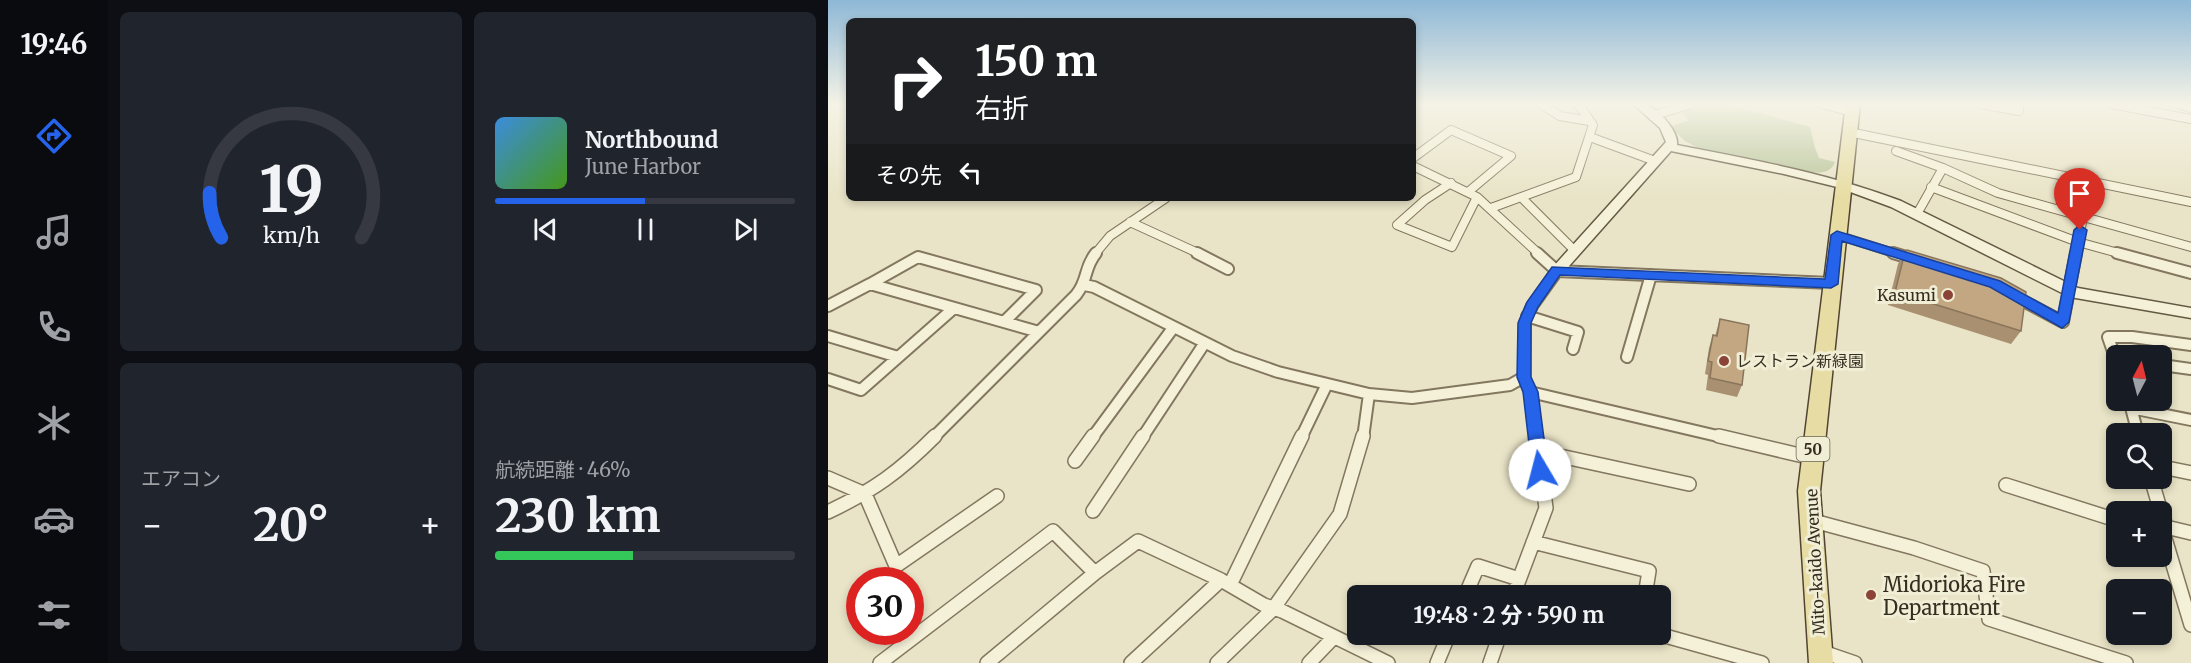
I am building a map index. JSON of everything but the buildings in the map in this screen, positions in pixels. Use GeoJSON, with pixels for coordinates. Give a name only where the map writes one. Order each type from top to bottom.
{"type":"FeatureCollection","features":[{"type":"Feature","properties":{"kind":"main road","name":"Mito-kaido Avenue"},"geometry":{"type":"LineString","coordinates":[[1820,657],[1809,520],[1812,458],[1850,135]]}},
{"type":"Feature","properties":{"kind":"street"},"geometry":{"type":"LineString","coordinates":[[1416,156],[1444,135]]}},
{"type":"Feature","properties":{"kind":"street"},"geometry":{"type":"LineString","coordinates":[[1451,183],[1425,200],[1398,225],[1452,247],[1472,195],[1511,156],[1462,135]]}},
{"type":"Feature","properties":{"kind":"street"},"geometry":{"type":"LineString","coordinates":[[1517,585],[1546,508],[1530,392],[1524,377],[1527,316],[1574,250],[1669,147],[1671,135]]}},
{"type":"Feature","properties":{"kind":"street"},"geometry":{"type":"LineString","coordinates":[[1864,135],[2191,202]]}},
{"type":"Feature","properties":{"kind":"street"},"geometry":{"type":"LineString","coordinates":[[1491,208],[1576,177],[1590,137],[1655,161]]}},
{"type":"Feature","properties":{"kind":"street"},"geometry":{"type":"LineString","coordinates":[[1669,147],[1815,177],[1877,196],[2068,290],[2090,296],[2191,313]]}},
{"type":"Feature","properties":{"kind":"street"},"geometry":{"type":"LineString","coordinates":[[1896,151],[1968,177],[1998,193],[2191,248]]}},
{"type":"Feature","properties":{"kind":"street"},"geometry":{"type":"LineString","coordinates":[[1416,167],[1451,183],[1491,208],[1548,265],[1557,271],[1831,284]]}},
{"type":"Feature","properties":{"kind":"street"},"geometry":{"type":"LineString","coordinates":[[1917,214],[1942,168]]}},
{"type":"Feature","properties":{"kind":"street"},"geometry":{"type":"LineString","coordinates":[[1931,188],[2078,242],[2191,273]]}},
{"type":"Feature","properties":{"kind":"street"},"geometry":{"type":"LineString","coordinates":[[1522,198],[1574,250]]}},
{"type":"Feature","properties":{"kind":"street"},"geometry":{"type":"LineString","coordinates":[[828,512],[865,494],[904,466],[1084,285],[1087,264],[1110,236],[1162,201]]}},
{"type":"Feature","properties":{"kind":"street"},"geometry":{"type":"LineString","coordinates":[[2002,288],[2062,322],[2083,217]]}},
{"type":"Feature","properties":{"kind":"street"},"geometry":{"type":"LineString","coordinates":[[1130,222],[1171,239],[1228,269]]}},
{"type":"Feature","properties":{"kind":"street"},"geometry":{"type":"LineString","coordinates":[[1837,235],[1927,263]]}},
{"type":"Feature","properties":{"kind":"street"},"geometry":{"type":"LineString","coordinates":[[828,306],[918,257],[1036,290],[1005,321]]}},
{"type":"Feature","properties":{"kind":"street"},"geometry":{"type":"LineString","coordinates":[[1627,357],[1651,275]]}},
{"type":"Feature","properties":{"kind":"street"},"geometry":{"type":"LineString","coordinates":[[870,284],[1039,332]]}},
{"type":"Feature","properties":{"kind":"street"},"geometry":{"type":"LineString","coordinates":[[1084,285],[1094,287],[1203,344],[1257,366],[1369,394],[1412,398],[1510,385],[1524,377]]}},
{"type":"Feature","properties":{"kind":"street"},"geometry":{"type":"LineString","coordinates":[[828,379],[861,390],[954,308]]}},
{"type":"Feature","properties":{"kind":"street"},"geometry":{"type":"LineString","coordinates":[[1527,316],[1578,332],[1573,349]]}},
{"type":"Feature","properties":{"kind":"street"},"geometry":{"type":"LineString","coordinates":[[1075,461],[1173,328]]}},
{"type":"Feature","properties":{"kind":"street"},"geometry":{"type":"LineString","coordinates":[[828,336],[898,357]]}},
{"type":"Feature","properties":{"kind":"street"},"geometry":{"type":"LineString","coordinates":[[2111,345],[2108,337],[2132,337],[2191,345]]}},
{"type":"Feature","properties":{"kind":"street"},"geometry":{"type":"LineString","coordinates":[[1093,511],[1203,344]]}},
{"type":"Feature","properties":{"kind":"street"},"geometry":{"type":"LineString","coordinates":[[2172,366],[2191,369]]}},
{"type":"Feature","properties":{"kind":"street"},"geometry":{"type":"LineString","coordinates":[[1131,663],[1226,582],[1327,384]]}},
{"type":"Feature","properties":{"kind":"street"},"geometry":{"type":"LineString","coordinates":[[1530,392],[1812,458]]}},
{"type":"Feature","properties":{"kind":"street"},"geometry":{"type":"LineString","coordinates":[[1217,663],[1273,609],[1340,514],[1361,448],[1369,394]]}},
{"type":"Feature","properties":{"kind":"street"},"geometry":{"type":"LineString","coordinates":[[2157,411],[2191,420]]}},
{"type":"Feature","properties":{"kind":"street"},"geometry":{"type":"LineString","coordinates":[[1537,452],[1689,484]]}},
{"type":"Feature","properties":{"kind":"street"},"geometry":{"type":"LineString","coordinates":[[2172,469],[2191,473]]}},
{"type":"Feature","properties":{"kind":"street"},"geometry":{"type":"LineString","coordinates":[[828,478],[865,494],[897,566],[997,496]]}},
{"type":"Feature","properties":{"kind":"street"},"geometry":{"type":"LineString","coordinates":[[2006,485],[2106,517]]}},
{"type":"Feature","properties":{"kind":"street"},"geometry":{"type":"LineString","coordinates":[[1809,520],[1914,548],[1983,571],[1989,619],[2126,663]]}},
{"type":"Feature","properties":{"kind":"street"},"geometry":{"type":"LineString","coordinates":[[880,663],[1053,531],[1095,573]]}},
{"type":"Feature","properties":{"kind":"street"},"geometry":{"type":"LineString","coordinates":[[2172,532],[2191,533]]}},
{"type":"Feature","properties":{"kind":"street"},"geometry":{"type":"LineString","coordinates":[[987,663],[1095,573],[1138,541],[1226,582],[1273,609],[1282,611],[1388,663]]}},
{"type":"Feature","properties":{"kind":"street"},"geometry":{"type":"LineString","coordinates":[[1533,542],[1649,571],[1647,585]]}},
{"type":"Feature","properties":{"kind":"street"},"geometry":{"type":"LineString","coordinates":[[2172,560],[2191,626]]}},
{"type":"Feature","properties":{"kind":"street"},"geometry":{"type":"LineString","coordinates":[[1470,585],[1478,566],[1519,579]]}},
{"type":"Feature","properties":{"kind":"street"},"geometry":{"type":"LineString","coordinates":[[1309,663],[1333,638]]}},
{"type":"Feature","properties":{"kind":"street"},"geometry":{"type":"LineString","coordinates":[[1671,638],[1762,663]]}},
{"type":"Feature","properties":{"kind":"street"},"geometry":{"type":"LineString","coordinates":[[1437,663],[1444,645]]}},
{"type":"Feature","properties":{"kind":"street"},"geometry":{"type":"LineString","coordinates":[[1490,663],[1496,645]]}},
{"type":"Feature","properties":{"kind":"street"},"geometry":{"type":"LineString","coordinates":[[1820,657],[1855,663]]}},
{"type":"Feature","properties":{"kind":"green space"},"geometry":{"type":"Polygon","coordinates":[[[1679,135],[1812,135],[1819,158],[1835,162],[1827,171],[1813,172],[1704,151],[1679,135]]]}},
{"type":"Feature","properties":{"kind":"place","name":"Kasumi"},"geometry":{"type":"Point","coordinates":[1948,295]}},
{"type":"Feature","properties":{"kind":"place","name":"レストラン新緑園"},"geometry":{"type":"Point","coordinates":[1724,361]}},
{"type":"Feature","properties":{"kind":"place","name":"Midorioka Fire Department"},"geometry":{"type":"Point","coordinates":[1871,595]}},
{"type":"Feature","properties":{"kind":"route"},"geometry":{"type":"LineString","coordinates":[[1540,470],[1530,392],[1524,377],[1525,323],[1532,306],[1557,271],[1831,284],[1837,235],[1995,284],[2062,322],[2080,230]]}}]}
